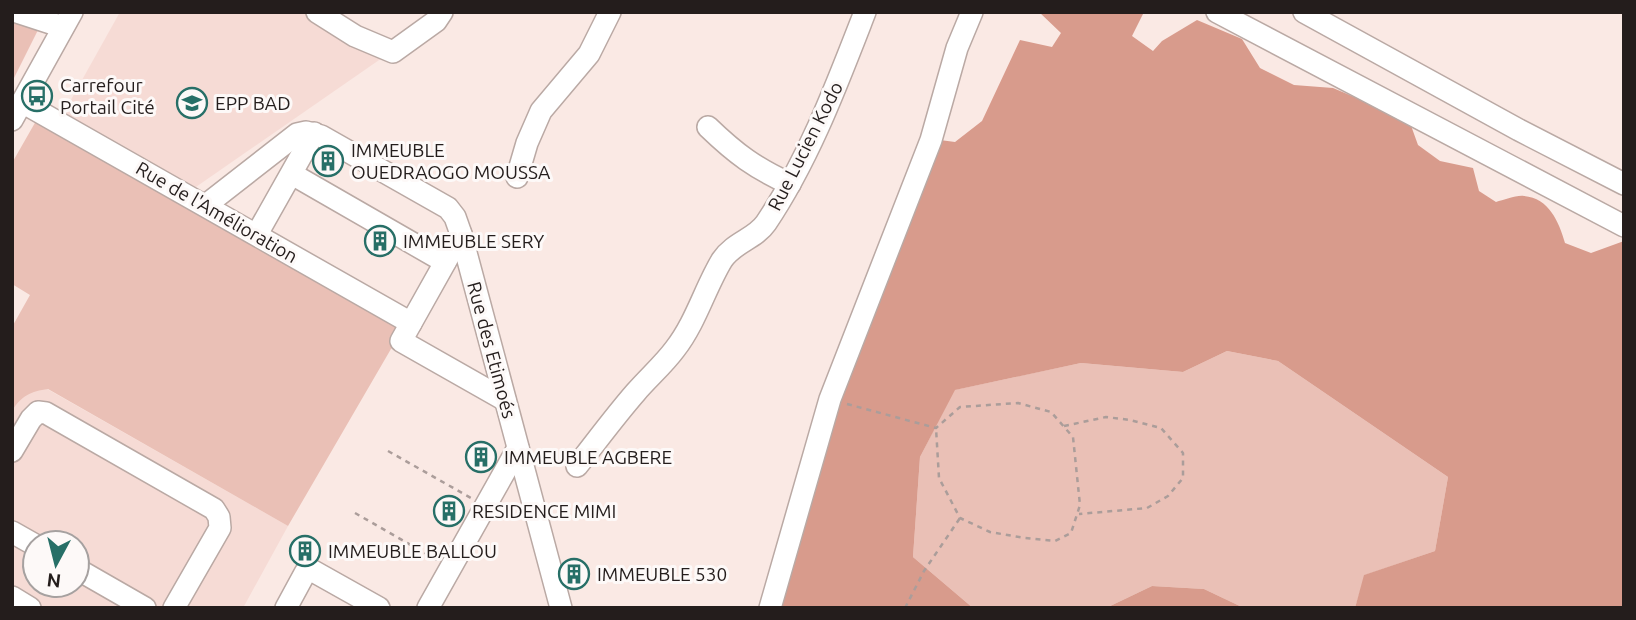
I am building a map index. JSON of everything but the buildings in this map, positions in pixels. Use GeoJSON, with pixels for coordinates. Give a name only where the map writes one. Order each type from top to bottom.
{"type":"FeatureCollection","features":[{"type":"Feature","properties":{"kind":"street"},"geometry":{"type":"LineString","coordinates":[[17,111],[68,20],[18,12]]}},
{"type":"Feature","properties":{"kind":"street"},"geometry":{"type":"LineString","coordinates":[[317,12],[355,36],[393,52],[436,21],[442,12]]}},
{"type":"Feature","properties":{"kind":"street"},"geometry":{"type":"LineString","coordinates":[[517,177],[541,110],[589,54],[610,12]]}},
{"type":"Feature","properties":{"kind":"street","name":"Rue Lucien Kodo"},"geometry":{"type":"LineString","coordinates":[[577,466],[635,393],[676,349],[692,323],[723,259],[732,248],[755,235],[764,226],[790,184],[841,73],[865,12]]}},
{"type":"Feature","properties":{"kind":"street"},"geometry":{"type":"LineString","coordinates":[[770,608],[830,399],[931,141],[957,48],[972,12]]}},
{"type":"Feature","properties":{"kind":"street"},"geometry":{"type":"LineString","coordinates":[[1217,12],[1624,226]]}},
{"type":"Feature","properties":{"kind":"street"},"geometry":{"type":"LineString","coordinates":[[1304,12],[1519,130],[1624,184]]}},
{"type":"Feature","properties":{"kind":"street","name":"Rue de l'Amélioration"},"geometry":{"type":"LineString","coordinates":[[17,111],[206,205],[411,323]]}},
{"type":"Feature","properties":{"kind":"street"},"geometry":{"type":"LineString","coordinates":[[708,127],[736,154],[761,171],[790,184]]}},
{"type":"Feature","properties":{"kind":"street"},"geometry":{"type":"LineString","coordinates":[[206,205],[297,134],[314,133],[257,234]]}},
{"type":"Feature","properties":{"kind":"street","name":"Rue des Etimoés"},"geometry":{"type":"LineString","coordinates":[[314,133],[448,208],[455,217],[561,608]]}},
{"type":"Feature","properties":{"kind":"street"},"geometry":{"type":"LineString","coordinates":[[292,174],[445,262]]}},
{"type":"Feature","properties":{"kind":"street"},"geometry":{"type":"LineString","coordinates":[[461,234],[401,341],[505,400]]}},
{"type":"Feature","properties":{"kind":"street"},"geometry":{"type":"LineString","coordinates":[[12,451],[37,412],[46,413],[214,509],[219,517],[220,528],[174,608]]}},
{"type":"Feature","properties":{"kind":"street"},"geometry":{"type":"LineString","coordinates":[[428,608],[518,448]]}},
{"type":"Feature","properties":{"kind":"street"},"geometry":{"type":"LineString","coordinates":[[286,608],[308,571],[313,571],[379,608]]}},
{"type":"Feature","properties":{"kind":"street"},"geometry":{"type":"LineString","coordinates":[[91,577],[145,608]]}},
{"type":"Feature","properties":{"kind":"street"},"geometry":{"type":"LineString","coordinates":[[12,597],[30,608]]}},
{"type":"Feature","properties":{"kind":"path"},"geometry":{"type":"LineString","coordinates":[[830,399],[936,428]]}},
{"type":"Feature","properties":{"kind":"path"},"geometry":{"type":"LineString","coordinates":[[1018,404],[1051,412],[1073,437],[1080,505],[1071,533],[1055,541],[990,532],[960,518],[939,478],[936,428],[960,407],[1018,404]]}},
{"type":"Feature","properties":{"kind":"path"},"geometry":{"type":"LineString","coordinates":[[1064,426],[1106,417],[1130,420],[1161,428],[1183,453],[1183,478],[1168,496],[1147,508],[1077,514]]}},
{"type":"Feature","properties":{"kind":"path"},"geometry":{"type":"LineString","coordinates":[[388,452],[485,506]]}},
{"type":"Feature","properties":{"kind":"path"},"geometry":{"type":"LineString","coordinates":[[355,513],[451,567]]}},
{"type":"Feature","properties":{"kind":"path"},"geometry":{"type":"LineString","coordinates":[[905,608],[924,571],[960,518]]}},
{"type":"Feature","properties":{"kind":"shaded area"},"geometry":{"type":"Polygon","coordinates":[[[12,12],[47,12],[12,82],[12,12]]]}},
{"type":"Feature","properties":{"kind":"shaded area","name":"EPP BAD"},"geometry":{"type":"Polygon","coordinates":[[[120,12],[307,12],[382,58],[193,189],[63,114],[120,12]]]}},
{"type":"Feature","properties":{"kind":"shaded area"},"geometry":{"type":"Polygon","coordinates":[[[1039,12],[1144,12],[1132,36],[1153,51],[1162,41],[1197,20],[1242,39],[1260,68],[1294,85],[1333,88],[1409,120],[1418,145],[1440,161],[1473,168],[1479,191],[1496,202],[1521,196],[1540,201],[1552,212],[1565,243],[1591,253],[1624,241],[1624,608],[1355,608],[1364,575],[1435,551],[1448,477],[1278,361],[1227,351],[1183,372],[1081,363],[955,390],[920,457],[913,557],[973,608],[781,608],[823,452],[857,354],[940,140],[955,142],[982,121],[1020,40],[1052,47],[1061,33],[1039,12]]]}},
{"type":"Feature","properties":{"kind":"shaded area"},"geometry":{"type":"Polygon","coordinates":[[[36,121],[402,330],[288,526],[48,389],[27,395],[12,411],[12,327],[30,295],[12,284],[12,163],[36,121]]]}},
{"type":"Feature","properties":{"kind":"shaded area"},"geometry":{"type":"Polygon","coordinates":[[[1227,351],[1278,361],[1448,477],[1435,551],[1365,575],[1355,608],[1244,608],[1204,589],[1152,586],[1106,608],[973,608],[913,557],[920,457],[954,390],[1081,363],[1183,372],[1227,351]]]}},
{"type":"Feature","properties":{"kind":"shaded area"},"geometry":{"type":"Polygon","coordinates":[[[12,369],[288,526],[243,608],[12,608],[12,369]]]}},
{"type":"Feature","properties":{"kind":"shaded area"},"geometry":{"type":"Polygon","coordinates":[[[1152,586],[1204,589],[1244,608],[1106,608],[1152,586]]]}},
{"type":"Feature","properties":{"kind":"place","name":"Carrefour Portail Cité"},"geometry":{"type":"Point","coordinates":[37,96]}},
{"type":"Feature","properties":{"kind":"place","name":"EPP BAD"},"geometry":{"type":"Point","coordinates":[192,103]}},
{"type":"Feature","properties":{"kind":"place","name":"IMMEUBLE OUEDRAOGO MOUSSA"},"geometry":{"type":"Point","coordinates":[328,161]}},
{"type":"Feature","properties":{"kind":"place","name":"IMMEUBLE SERY"},"geometry":{"type":"Point","coordinates":[380,241]}},
{"type":"Feature","properties":{"kind":"place","name":"IMMEUBLE AGBERE"},"geometry":{"type":"Point","coordinates":[481,457]}},
{"type":"Feature","properties":{"kind":"place","name":"RESIDENCE MIMI"},"geometry":{"type":"Point","coordinates":[449,511]}},
{"type":"Feature","properties":{"kind":"place","name":"IMMEUBLE BALLOU"},"geometry":{"type":"Point","coordinates":[305,551]}},
{"type":"Feature","properties":{"kind":"place","name":"IMMEUBLE 530"},"geometry":{"type":"Point","coordinates":[574,574]}}]}
